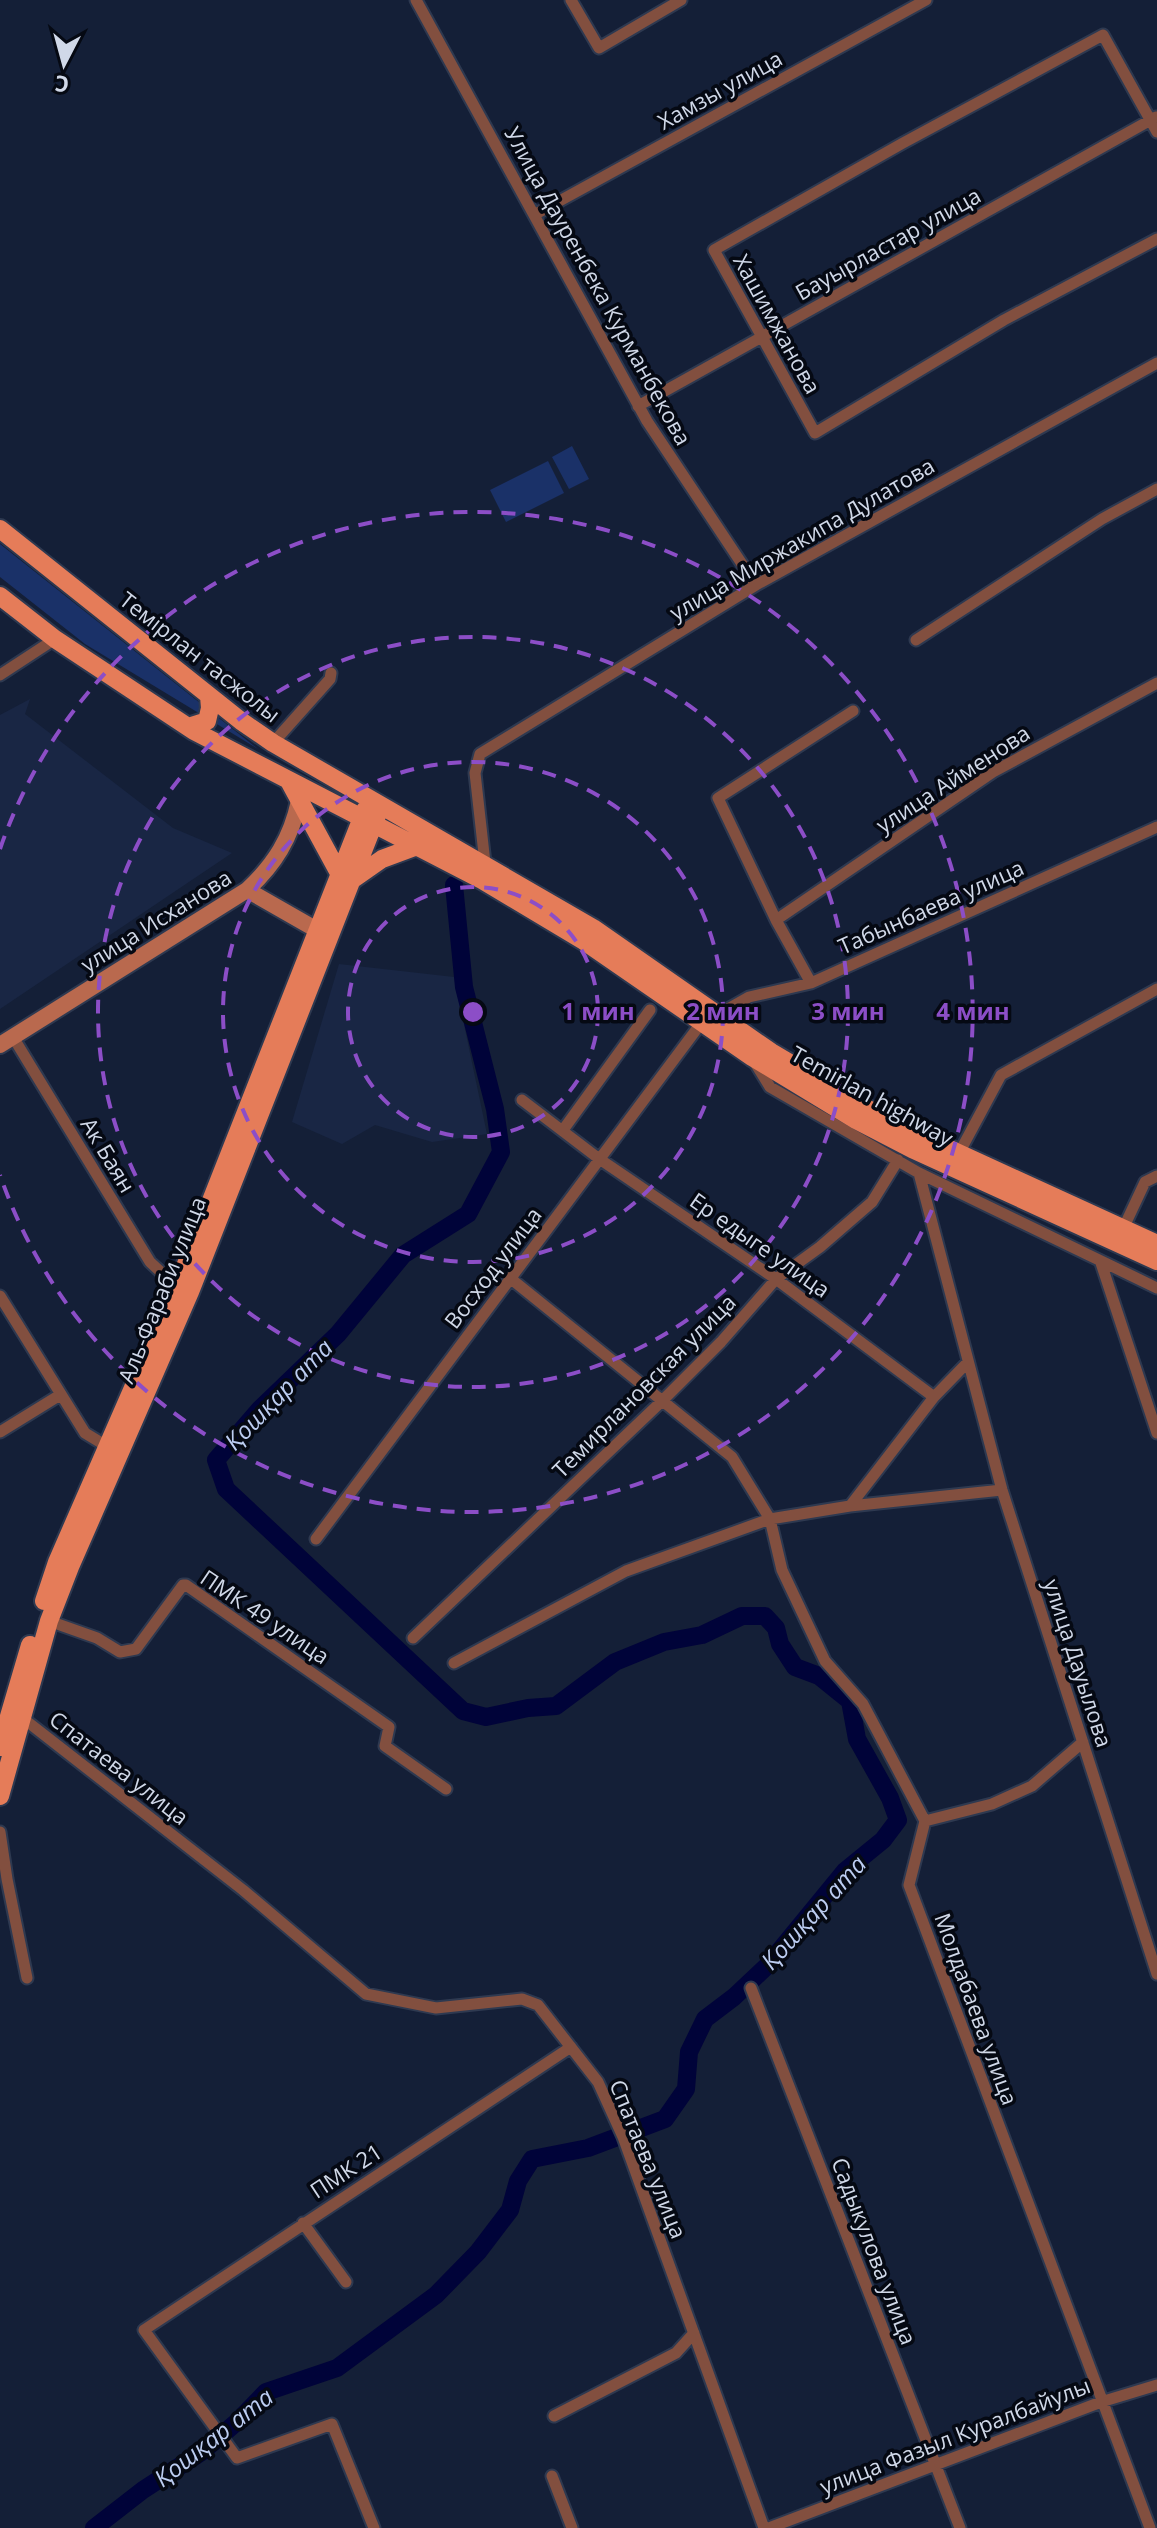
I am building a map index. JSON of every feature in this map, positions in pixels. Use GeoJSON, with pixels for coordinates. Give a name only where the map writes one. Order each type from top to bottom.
{"type":"FeatureCollection","features":[{"type":"Feature","properties":{"kind":"main road","name":"Темірлан тасжолы"},"geometry":{"type":"LineString","coordinates":[[0,529],[209,696],[372,812]]}},
{"type":"Feature","properties":{"kind":"main road"},"geometry":{"type":"LineString","coordinates":[[0,596],[55,639],[188,727],[289,781],[372,812]]}},
{"type":"Feature","properties":{"kind":"main road"},"geometry":{"type":"LineString","coordinates":[[188,727],[207,721],[209,696]]}},
{"type":"Feature","properties":{"kind":"main road"},"geometry":{"type":"LineString","coordinates":[[289,781],[346,878],[382,859],[417,846]]}},
{"type":"Feature","properties":{"kind":"main road","name":"улица Исханова"},"geometry":{"type":"LineString","coordinates":[[6,1041],[247,890],[262,876],[292,831],[299,801]]}},
{"type":"Feature","properties":{"kind":"main road","name":"Temirlan highway"},"geometry":{"type":"LineString","coordinates":[[372,812],[417,846],[482,880],[956,1160],[1157,1261]]}},
{"type":"Feature","properties":{"kind":"main road","name":"Temirlan highway"},"geometry":{"type":"LineString","coordinates":[[372,812],[485,863],[593,928],[711,1018],[752,1057],[856,1120],[1157,1244]]}},
{"type":"Feature","properties":{"kind":"main road","name":"Аль-Фараби улица"},"geometry":{"type":"LineString","coordinates":[[0,1746],[70,1567],[190,1292],[372,812]]}},
{"type":"Feature","properties":{"kind":"main road","name":"Аль-Фараби улица"},"geometry":{"type":"LineString","coordinates":[[0,1796],[15,1714],[57,1562],[177,1287],[317,930],[346,878]]}},
{"type":"Feature","properties":{"kind":"main road"},"geometry":{"type":"LineString","coordinates":[[247,890],[317,930]]}},
{"type":"Feature","properties":{"kind":"street","name":"Улица Дауренбека Курманбекова"},"geometry":{"type":"LineString","coordinates":[[417,0],[638,406],[756,585]]}},
{"type":"Feature","properties":{"kind":"street"},"geometry":{"type":"LineString","coordinates":[[571,0],[599,48],[681,0]]}},
{"type":"Feature","properties":{"kind":"street","name":"Хамзы улица"},"geometry":{"type":"LineString","coordinates":[[534,215],[926,0]]}},
{"type":"Feature","properties":{"kind":"street","name":"Хашимжанова"},"geometry":{"type":"LineString","coordinates":[[1155,123],[1103,35],[714,250],[815,433],[1004,320],[1157,239]]}},
{"type":"Feature","properties":{"kind":"street","name":"Бауырластар улица"},"geometry":{"type":"LineString","coordinates":[[638,406],[1155,123]]}},
{"type":"Feature","properties":{"kind":"street","name":"улица Миржакипа Дулатова"},"geometry":{"type":"LineString","coordinates":[[485,863],[475,773],[480,754],[756,585],[1157,363]]}},
{"type":"Feature","properties":{"kind":"street"},"geometry":{"type":"LineString","coordinates":[[916,640],[1102,519],[1157,489]]}},
{"type":"Feature","properties":{"kind":"street"},"geometry":{"type":"LineString","coordinates":[[0,675],[55,639]]}},
{"type":"Feature","properties":{"kind":"street"},"geometry":{"type":"LineString","coordinates":[[273,743],[330,679],[331,673]]}},
{"type":"Feature","properties":{"kind":"street","name":"улица Айменова"},"geometry":{"type":"LineString","coordinates":[[776,920],[993,772],[1157,683]]}},
{"type":"Feature","properties":{"kind":"street"},"geometry":{"type":"LineString","coordinates":[[811,983],[776,920],[718,798],[853,711]]}},
{"type":"Feature","properties":{"kind":"street","name":"Табынбаева улица"},"geometry":{"type":"LineString","coordinates":[[711,1018],[749,997],[811,983],[1157,827]]}},
{"type":"Feature","properties":{"kind":"street"},"geometry":{"type":"LineString","coordinates":[[956,1160],[1001,1075],[1157,989]]}},
{"type":"Feature","properties":{"kind":"street"},"geometry":{"type":"LineString","coordinates":[[563,1130],[650,1010]]}},
{"type":"Feature","properties":{"kind":"street","name":"Восход улица"},"geometry":{"type":"LineString","coordinates":[[316,1539],[598,1158],[711,1018]]}},
{"type":"Feature","properties":{"kind":"street","name":"Ак Баян"},"geometry":{"type":"LineString","coordinates":[[6,1041],[150,1262],[177,1287]]}},
{"type":"Feature","properties":{"kind":"street"},"geometry":{"type":"LineString","coordinates":[[752,1057],[770,1087],[919,1173],[1157,1288]]}},
{"type":"Feature","properties":{"kind":"street","name":"Ер едыге улица"},"geometry":{"type":"LineString","coordinates":[[522,1100],[598,1158],[776,1279],[934,1397]]}},
{"type":"Feature","properties":{"kind":"street","name":"Темирлановская улица"},"geometry":{"type":"LineString","coordinates":[[413,1638],[662,1401],[721,1342],[776,1279],[820,1247],[872,1202],[898,1160]]}},
{"type":"Feature","properties":{"kind":"street","name":"улица Дауылова"},"geometry":{"type":"LineString","coordinates":[[919,1173],[1002,1490],[1157,1974]]}},
{"type":"Feature","properties":{"kind":"street"},"geometry":{"type":"LineString","coordinates":[[1123,1229],[1145,1182],[1157,1176]]}},
{"type":"Feature","properties":{"kind":"street"},"geometry":{"type":"LineString","coordinates":[[1101,1263],[1157,1433]]}},
{"type":"Feature","properties":{"kind":"street"},"geometry":{"type":"LineString","coordinates":[[510,1278],[732,1457],[770,1519],[782,1570],[825,1661],[863,1704],[925,1821],[992,1804],[1032,1786],[1083,1742]]}},
{"type":"Feature","properties":{"kind":"street"},"geometry":{"type":"LineString","coordinates":[[0,1296],[85,1433],[108,1447]]}},
{"type":"Feature","properties":{"kind":"street"},"geometry":{"type":"LineString","coordinates":[[850,1506],[934,1397],[968,1362]]}},
{"type":"Feature","properties":{"kind":"street"},"geometry":{"type":"LineString","coordinates":[[0,1432],[60,1395]]}},
{"type":"Feature","properties":{"kind":"street"},"geometry":{"type":"LineString","coordinates":[[454,1663],[626,1571],[770,1519],[850,1506],[1002,1490]]}},
{"type":"Feature","properties":{"kind":"street","name":"ПМК 49 улица"},"geometry":{"type":"LineString","coordinates":[[49,1621],[97,1638],[120,1652],[129,1652],[136,1649],[186,1585],[389,1727],[385,1746],[446,1789]]}},
{"type":"Feature","properties":{"kind":"street","name":"Спатаева улица"},"geometry":{"type":"LineString","coordinates":[[15,1714],[243,1890],[366,1994],[436,2008],[522,1999],[538,2005],[598,2082],[618,2125],[767,2528]]}},
{"type":"Feature","properties":{"kind":"street","name":"Молдабаева улица"},"geometry":{"type":"LineString","coordinates":[[925,1821],[909,1885],[1150,2528]]}},
{"type":"Feature","properties":{"kind":"street"},"geometry":{"type":"LineString","coordinates":[[0,1832],[27,1978]]}},
{"type":"Feature","properties":{"kind":"street"},"geometry":{"type":"LineString","coordinates":[[0,1901],[7,1879]]}},
{"type":"Feature","properties":{"kind":"street","name":"Садыкулова улица"},"geometry":{"type":"LineString","coordinates":[[751,1988],[960,2528]]}},
{"type":"Feature","properties":{"kind":"street","name":"ПМК 21"},"geometry":{"type":"LineString","coordinates":[[374,2528],[332,2424],[237,2458],[144,2330],[571,2047]]}},
{"type":"Feature","properties":{"kind":"street"},"geometry":{"type":"LineString","coordinates":[[303,2223],[346,2282]]}},
{"type":"Feature","properties":{"kind":"street"},"geometry":{"type":"LineString","coordinates":[[554,2416],[676,2353],[694,2333]]}},
{"type":"Feature","properties":{"kind":"street","name":"улица Фазыл Куралбайулы"},"geometry":{"type":"LineString","coordinates":[[767,2528],[1101,2402],[1157,2385]]}},
{"type":"Feature","properties":{"kind":"street"},"geometry":{"type":"LineString","coordinates":[[552,2476],[572,2528]]}},
{"type":"Feature","properties":{"kind":"shaded area"},"geometry":{"type":"Polygon","coordinates":[[[572,446],[589,479],[569,489],[552,457],[572,446]]]}},
{"type":"Feature","properties":{"kind":"shaded area"},"geometry":{"type":"Polygon","coordinates":[[[548,461],[564,493],[506,522],[490,490],[548,461]]]}},
{"type":"Feature","properties":{"kind":"shaded area"},"geometry":{"type":"Polygon","coordinates":[[[0,544],[258,749],[85,644],[0,577],[0,544]]]}},
{"type":"Feature","properties":{"kind":"shaded area"},"geometry":{"type":"Polygon","coordinates":[[[30,699],[25,714],[173,828],[232,853],[0,1009],[0,715],[30,699]]]}},
{"type":"Feature","properties":{"kind":"shaded area"},"geometry":{"type":"Polygon","coordinates":[[[339,964],[454,977],[487,1134],[432,1142],[375,1125],[342,1144],[292,1122],[339,964]]]}},
{"type":"Feature","properties":{"kind":"waterway","name":"Қошқар ата"},"geometry":{"type":"LineString","coordinates":[[94,2528],[143,2490],[203,2451],[266,2392],[337,2368],[436,2295],[478,2252],[510,2210],[518,2181],[532,2159],[588,2148],[665,2119],[686,2089],[689,2052],[705,2019],[768,1965],[845,1871],[883,1840],[898,1820],[890,1798],[857,1739],[850,1701],[819,1676],[795,1667],[780,1644],[776,1628],[765,1616],[742,1616],[702,1635],[664,1642],[615,1662],[556,1706],[486,1717],[463,1711],[226,1489],[216,1460],[260,1409],[338,1334],[403,1255],[468,1214],[501,1152],[495,1109],[464,987],[454,885]]}}]}
